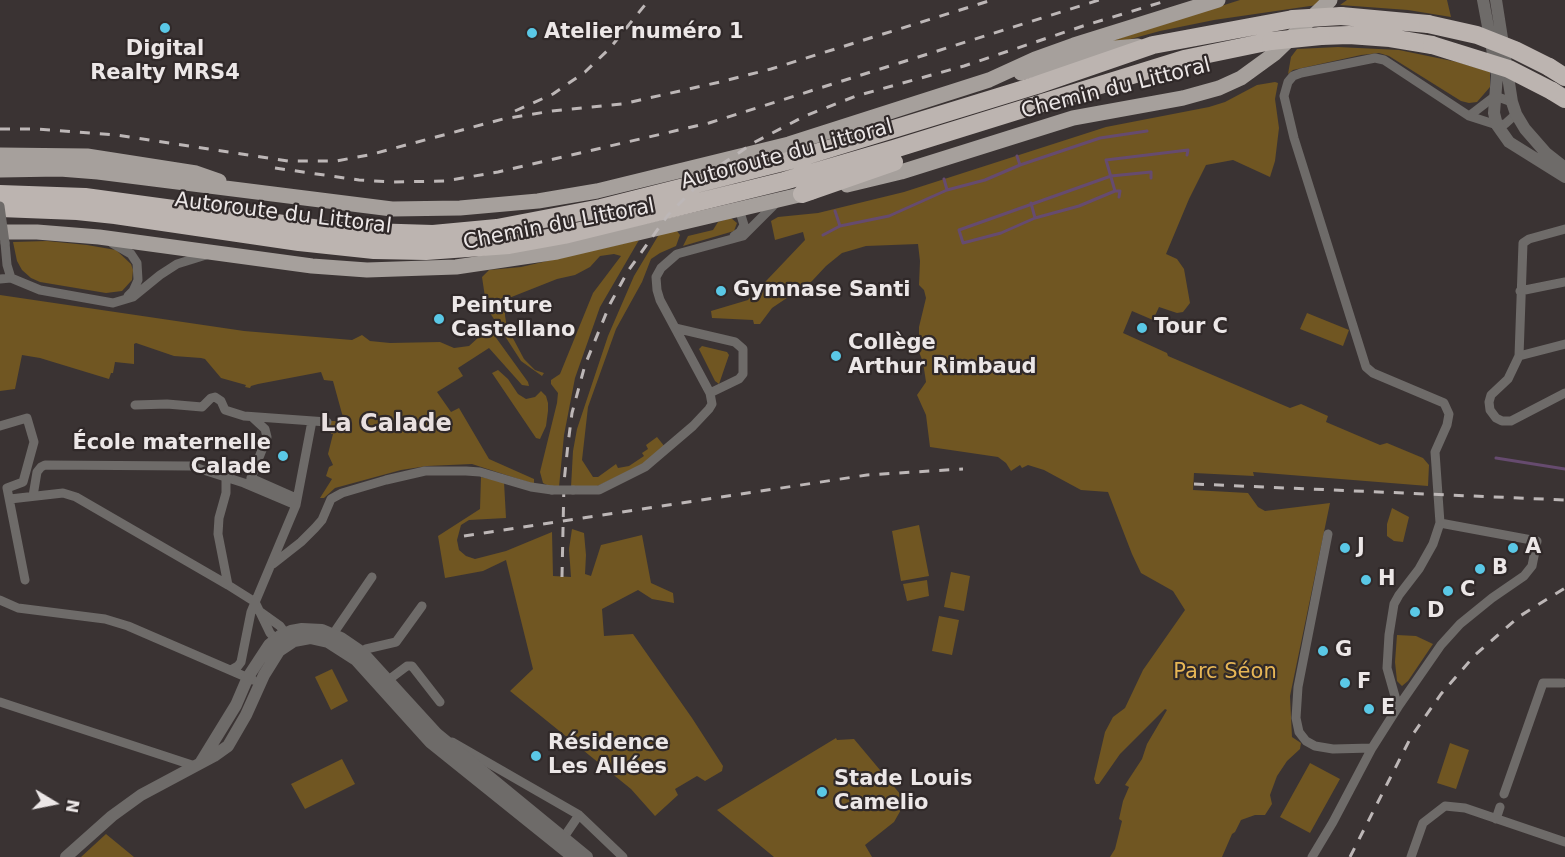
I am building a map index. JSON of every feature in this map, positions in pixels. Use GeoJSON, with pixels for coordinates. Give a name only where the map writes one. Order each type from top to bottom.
{"type":"FeatureCollection","features":[{"type":"Feature","properties":{"kind":"highway","name":"Autoroute du Littoral"},"geometry":{"type":"LineString","coordinates":[[0,194],[85,197],[299,227],[370,234],[433,234],[498,228],[601,208],[799,158],[1048,81],[1153,45],[1293,19],[1341,16],[1428,24],[1477,35],[1515,50],[1565,77]]}},
{"type":"Feature","properties":{"kind":"highway","name":"Autoroute du Littoral"},"geometry":{"type":"LineString","coordinates":[[0,207],[115,215],[336,247],[426,251],[509,245],[564,235],[784,181],[894,150],[1184,59],[1271,41],[1321,36],[1349,35],[1390,38],[1432,45],[1509,69],[1559,95]]}},
{"type":"Feature","properties":{"kind":"highway"},"geometry":{"type":"LineString","coordinates":[[802,194],[988,130],[1022,109]]}},
{"type":"Feature","properties":{"kind":"main road","name":"Chemin du Littoral"},"geometry":{"type":"LineString","coordinates":[[244,190],[392,209],[460,208],[538,201],[597,191],[789,144],[989,80],[1035,59],[1074,45],[1218,0]]}},
{"type":"Feature","properties":{"kind":"main road","name":"Chemin du Littoral"},"geometry":{"type":"LineString","coordinates":[[2,237],[37,232],[99,237],[312,266],[367,270],[456,267],[557,252],[879,178],[1073,118],[1183,98],[1219,88],[1241,78],[1274,54],[1330,0]]}},
{"type":"Feature","properties":{"kind":"main road"},"geometry":{"type":"LineString","coordinates":[[989,80],[1115,48],[1153,45]]}},
{"type":"Feature","properties":{"kind":"main road"},"geometry":{"type":"LineString","coordinates":[[0,155],[87,156],[196,173],[244,190]]}},
{"type":"Feature","properties":{"kind":"main road"},"geometry":{"type":"LineString","coordinates":[[0,170],[32,168],[89,172],[244,190]]}},
{"type":"Feature","properties":{"kind":"street"},"geometry":{"type":"LineString","coordinates":[[1483,0],[1497,75],[1494,113],[1497,125],[1509,142],[1565,177]]}},
{"type":"Feature","properties":{"kind":"street"},"geometry":{"type":"LineString","coordinates":[[1496,0],[1512,102],[1516,114],[1525,129],[1546,153],[1565,168]]}},
{"type":"Feature","properties":{"kind":"street"},"geometry":{"type":"LineString","coordinates":[[1398,707],[1388,668],[1389,635],[1394,604],[1419,569],[1433,544],[1440,523],[1435,452],[1448,424],[1449,414],[1444,403],[1366,367],[1294,138],[1284,96],[1288,82],[1293,76],[1375,58],[1384,60],[1469,116],[1497,125],[1505,124],[1516,114]]}},
{"type":"Feature","properties":{"kind":"street"},"geometry":{"type":"LineString","coordinates":[[1495,96],[1512,102]]}},
{"type":"Feature","properties":{"kind":"street"},"geometry":{"type":"LineString","coordinates":[[1469,116],[1495,96]]}},
{"type":"Feature","properties":{"kind":"street"},"geometry":{"type":"LineString","coordinates":[[273,564],[315,528],[322,520],[331,499],[386,480],[425,471],[466,471],[480,472],[531,487],[599,490],[621,480],[655,459],[693,426],[712,404],[710,393],[657,290],[656,277],[661,268],[677,254],[746,234],[780,199]]}},
{"type":"Feature","properties":{"kind":"street"},"geometry":{"type":"LineString","coordinates":[[0,207],[2,237],[11,278]]}},
{"type":"Feature","properties":{"kind":"street"},"geometry":{"type":"LineString","coordinates":[[727,241],[743,229],[739,209]]}},
{"type":"Feature","properties":{"kind":"street"},"geometry":{"type":"LineString","coordinates":[[1565,229],[1523,243],[1519,356],[1508,379],[1491,395],[1490,410],[1496,418],[1511,421],[1565,393]]}},
{"type":"Feature","properties":{"kind":"street"},"geometry":{"type":"LineString","coordinates":[[99,237],[126,251],[137,263],[138,280],[133,291],[123,302]]}},
{"type":"Feature","properties":{"kind":"street"},"geometry":{"type":"LineString","coordinates":[[0,279],[11,278],[40,290],[114,303],[133,297],[177,264],[208,255],[226,255]]}},
{"type":"Feature","properties":{"kind":"street"},"geometry":{"type":"LineString","coordinates":[[1520,291],[1565,282]]}},
{"type":"Feature","properties":{"kind":"street"},"geometry":{"type":"LineString","coordinates":[[675,328],[735,342],[743,349],[742,374],[739,380],[710,393]]}},
{"type":"Feature","properties":{"kind":"street"},"geometry":{"type":"LineString","coordinates":[[1519,356],[1565,344]]}},
{"type":"Feature","properties":{"kind":"street"},"geometry":{"type":"LineString","coordinates":[[135,405],[167,404],[202,407],[211,398],[215,398],[221,400],[225,410],[252,417],[327,422]]}},
{"type":"Feature","properties":{"kind":"street"},"geometry":{"type":"LineString","coordinates":[[252,417],[265,429],[267,437],[251,478],[296,501]]}},
{"type":"Feature","properties":{"kind":"street"},"geometry":{"type":"LineString","coordinates":[[0,426],[27,418],[34,442],[23,482],[7,488],[25,580]]}},
{"type":"Feature","properties":{"kind":"street"},"geometry":{"type":"LineString","coordinates":[[231,670],[241,662],[257,606],[296,501],[312,421]]}},
{"type":"Feature","properties":{"kind":"street"},"geometry":{"type":"LineString","coordinates":[[33,496],[37,472],[45,465],[191,466],[296,501]]}},
{"type":"Feature","properties":{"kind":"street"},"geometry":{"type":"LineString","coordinates":[[226,477],[226,492],[219,518],[218,534],[228,585]]}},
{"type":"Feature","properties":{"kind":"street"},"geometry":{"type":"LineString","coordinates":[[10,500],[69,493],[228,585],[257,606],[287,639]]}},
{"type":"Feature","properties":{"kind":"street"},"geometry":{"type":"LineString","coordinates":[[1312,857],[1372,748],[1441,645],[1460,624],[1491,598],[1524,576],[1532,566],[1537,541],[1440,523]]}},
{"type":"Feature","properties":{"kind":"street"},"geometry":{"type":"LineString","coordinates":[[1328,534],[1298,687],[1296,718],[1299,732],[1306,741],[1315,746],[1333,749],[1372,748]]}},
{"type":"Feature","properties":{"kind":"street"},"geometry":{"type":"LineString","coordinates":[[330,638],[372,577]]}},
{"type":"Feature","properties":{"kind":"street"},"geometry":{"type":"LineString","coordinates":[[0,600],[18,608],[105,619],[128,626],[260,684]]}},
{"type":"Feature","properties":{"kind":"street"},"geometry":{"type":"LineString","coordinates":[[257,606],[275,640]]}},
{"type":"Feature","properties":{"kind":"street"},"geometry":{"type":"LineString","coordinates":[[359,657],[366,648],[396,642],[422,606]]}},
{"type":"Feature","properties":{"kind":"street"},"geometry":{"type":"LineString","coordinates":[[198,764],[236,705],[248,677],[261,656],[275,640],[287,639],[313,629],[359,657],[387,681],[443,745],[573,857]]}},
{"type":"Feature","properties":{"kind":"street"},"geometry":{"type":"LineString","coordinates":[[66,857],[112,816],[141,795],[214,756],[228,746],[243,721],[273,659],[287,639]]}},
{"type":"Feature","properties":{"kind":"street"},"geometry":{"type":"LineString","coordinates":[[359,657],[430,742],[443,745],[475,766],[587,857]]}},
{"type":"Feature","properties":{"kind":"street"},"geometry":{"type":"LineString","coordinates":[[387,681],[407,666],[412,666],[440,702]]}},
{"type":"Feature","properties":{"kind":"street"},"geometry":{"type":"LineString","coordinates":[[1504,794],[1543,683],[1563,683]]}},
{"type":"Feature","properties":{"kind":"street"},"geometry":{"type":"LineString","coordinates":[[0,702],[198,764]]}},
{"type":"Feature","properties":{"kind":"street"},"geometry":{"type":"LineString","coordinates":[[443,745],[454,742],[579,815],[624,857]]}},
{"type":"Feature","properties":{"kind":"street"},"geometry":{"type":"LineString","coordinates":[[499,786],[510,776]]}},
{"type":"Feature","properties":{"kind":"street"},"geometry":{"type":"LineString","coordinates":[[499,786],[500,793],[517,807],[525,818],[540,825],[554,836],[564,837]]}},
{"type":"Feature","properties":{"kind":"street"},"geometry":{"type":"LineString","coordinates":[[1411,857],[1423,823],[1445,806],[1465,808],[1565,842]]}},
{"type":"Feature","properties":{"kind":"street"},"geometry":{"type":"LineString","coordinates":[[1496,819],[1500,807]]}},
{"type":"Feature","properties":{"kind":"street"},"geometry":{"type":"LineString","coordinates":[[564,837],[579,815]]}},
{"type":"Feature","properties":{"kind":"green space"},"geometry":{"type":"Polygon","coordinates":[[[1240,0],[1323,0],[1317,5],[1214,20],[1160,31],[1035,65],[1240,0]]]}},
{"type":"Feature","properties":{"kind":"green space"},"geometry":{"type":"Polygon","coordinates":[[[1347,0],[1447,0],[1451,17],[1408,10],[1340,5],[1347,0]]]}},
{"type":"Feature","properties":{"kind":"green space"},"geometry":{"type":"Polygon","coordinates":[[[1338,47],[1399,50],[1457,62],[1490,72],[1490,87],[1477,102],[1461,101],[1389,56],[1379,53],[1293,70],[1288,74],[1291,57],[1297,49],[1338,47]]]}},
{"type":"Feature","properties":{"kind":"green space","name":"Parc Séon"},"geometry":{"type":"Polygon","coordinates":[[[1278,83],[1275,99],[1279,128],[1275,161],[1270,177],[1233,160],[1206,165],[1166,254],[1177,259],[1184,269],[1190,303],[1183,312],[1177,313],[1159,307],[1153,320],[1132,311],[1123,333],[1167,353],[1168,356],[1290,408],[1301,404],[1328,416],[1326,422],[1380,445],[1387,443],[1423,458],[1429,465],[1428,486],[1253,472],[1254,476],[1194,473],[1193,490],[1248,493],[1258,507],[1265,511],[1330,503],[1290,696],[1292,737],[1301,743],[1300,749],[1287,761],[1277,776],[1270,795],[1272,804],[1265,815],[1255,815],[1241,820],[1222,857],[1110,857],[1115,849],[1122,821],[1119,819],[1129,787],[1125,785],[1142,759],[1147,744],[1167,710],[1165,709],[1120,754],[1099,784],[1096,784],[1094,779],[1105,732],[1113,717],[1125,708],[1143,670],[1185,610],[1173,591],[1141,573],[1108,492],[1081,490],[1044,470],[1028,465],[1022,468],[1020,465],[1011,471],[998,457],[930,447],[926,415],[917,395],[926,382],[919,352],[919,327],[926,298],[924,290],[919,285],[918,244],[866,246],[842,253],[812,281],[772,308],[760,324],[754,324],[753,320],[712,318],[711,311],[748,300],[805,240],[803,232],[775,240],[771,221],[778,217],[818,213],[904,192],[1106,127],[1209,107],[1225,102],[1257,85],[1278,83]]]}},
{"type":"Feature","properties":{"kind":"green space"},"geometry":{"type":"Polygon","coordinates":[[[731,218],[737,223],[734,231],[683,246],[688,236],[713,230],[718,222],[731,218]]]}},
{"type":"Feature","properties":{"kind":"green space"},"geometry":{"type":"Polygon","coordinates":[[[677,231],[680,235],[676,246],[651,259],[642,282],[616,329],[588,407],[582,460],[593,477],[598,477],[616,464],[618,468],[629,466],[644,456],[642,453],[648,449],[646,445],[657,437],[665,447],[643,465],[593,488],[571,487],[577,429],[608,336],[634,276],[658,236],[660,233],[677,231]]]}},
{"type":"Feature","properties":{"kind":"green space"},"geometry":{"type":"Polygon","coordinates":[[[639,240],[600,307],[575,378],[564,435],[559,487],[549,486],[543,483],[540,472],[557,403],[558,393],[551,384],[551,380],[560,374],[593,293],[621,256],[614,254],[600,256],[590,267],[575,275],[557,279],[509,298],[505,302],[507,327],[524,359],[535,370],[544,373],[542,376],[521,361],[481,299],[485,297],[482,277],[489,270],[521,267],[639,240]]]}},
{"type":"Feature","properties":{"kind":"green space"},"geometry":{"type":"Polygon","coordinates":[[[47,241],[116,250],[131,264],[132,280],[122,291],[106,293],[40,282],[31,278],[22,270],[17,261],[13,242],[47,241]]]}},
{"type":"Feature","properties":{"kind":"green space"},"geometry":{"type":"Polygon","coordinates":[[[0,295],[244,331],[352,340],[362,335],[370,341],[440,342],[454,348],[469,346],[489,328],[529,386],[522,385],[489,348],[458,368],[463,376],[437,392],[451,412],[459,408],[489,459],[534,479],[534,484],[472,464],[427,466],[401,470],[335,488],[324,498],[320,498],[332,479],[326,476],[329,467],[333,465],[328,454],[333,434],[331,434],[329,421],[344,421],[333,381],[324,380],[321,372],[258,384],[250,388],[221,378],[205,359],[174,356],[136,343],[134,344],[134,364],[115,362],[109,379],[40,358],[22,355],[15,389],[0,391],[0,295]]]}},
{"type":"Feature","properties":{"kind":"green space"},"geometry":{"type":"Polygon","coordinates":[[[1307,313],[1349,330],[1343,346],[1300,329],[1307,313]]]}},
{"type":"Feature","properties":{"kind":"green space"},"geometry":{"type":"Polygon","coordinates":[[[702,346],[727,352],[729,355],[719,384],[715,381],[699,349],[702,346]]]}},
{"type":"Feature","properties":{"kind":"green space"},"geometry":{"type":"Polygon","coordinates":[[[498,370],[508,379],[518,394],[526,399],[535,397],[541,391],[546,396],[548,411],[546,426],[540,439],[536,438],[492,373],[498,370]]]}},
{"type":"Feature","properties":{"kind":"green space"},"geometry":{"type":"Polygon","coordinates":[[[481,477],[504,482],[506,518],[469,520],[461,525],[457,540],[459,550],[466,556],[475,559],[506,551],[552,532],[553,576],[571,577],[569,549],[572,529],[584,533],[585,574],[591,576],[601,545],[642,535],[651,583],[673,593],[674,603],[652,599],[638,590],[602,609],[604,636],[633,634],[723,766],[722,771],[705,781],[697,776],[675,789],[678,795],[655,816],[631,789],[510,691],[533,669],[506,560],[483,571],[445,578],[438,536],[480,509],[481,477]]]}},
{"type":"Feature","properties":{"kind":"green space"},"geometry":{"type":"Polygon","coordinates":[[[1392,508],[1409,517],[1403,542],[1394,541],[1387,536],[1387,524],[1392,508]]]}},
{"type":"Feature","properties":{"kind":"green space"},"geometry":{"type":"Polygon","coordinates":[[[919,525],[929,576],[901,581],[892,531],[919,525]]]}},
{"type":"Feature","properties":{"kind":"green space"},"geometry":{"type":"Polygon","coordinates":[[[951,572],[970,576],[964,611],[944,607],[951,572]]]}},
{"type":"Feature","properties":{"kind":"green space"},"geometry":{"type":"Polygon","coordinates":[[[927,580],[929,596],[907,601],[903,584],[927,580]]]}},
{"type":"Feature","properties":{"kind":"green space"},"geometry":{"type":"Polygon","coordinates":[[[939,616],[959,620],[952,655],[932,651],[939,616]]]}},
{"type":"Feature","properties":{"kind":"green space"},"geometry":{"type":"Polygon","coordinates":[[[1397,635],[1416,636],[1433,644],[1408,681],[1402,686],[1397,681],[1395,662],[1397,635]]]}},
{"type":"Feature","properties":{"kind":"green space"},"geometry":{"type":"Polygon","coordinates":[[[332,669],[348,701],[331,710],[315,677],[332,669]]]}},
{"type":"Feature","properties":{"kind":"green space","name":"Stade Louis Camelio"},"geometry":{"type":"Polygon","coordinates":[[[836,738],[837,740],[854,739],[906,801],[894,822],[865,845],[872,857],[774,857],[717,810],[836,738]]]}},
{"type":"Feature","properties":{"kind":"green space"},"geometry":{"type":"Polygon","coordinates":[[[1450,743],[1469,750],[1456,789],[1437,783],[1450,743]]]}},
{"type":"Feature","properties":{"kind":"green space"},"geometry":{"type":"Polygon","coordinates":[[[342,759],[355,784],[305,809],[291,784],[342,759]]]}},
{"type":"Feature","properties":{"kind":"green space"},"geometry":{"type":"Polygon","coordinates":[[[1310,763],[1340,779],[1310,833],[1280,817],[1310,763]]]}},
{"type":"Feature","properties":{"kind":"green space"},"geometry":{"type":"Polygon","coordinates":[[[106,834],[134,857],[81,857],[106,834]]]}},
{"type":"Feature","properties":{"kind":"waterway"},"geometry":{"type":"LineString","coordinates":[[823,235],[840,226],[889,216],[947,190],[985,180],[1020,165],[1100,138],[1147,131]]}},
{"type":"Feature","properties":{"kind":"waterway"},"geometry":{"type":"LineString","coordinates":[[1119,197],[1120,191],[1115,191],[1106,160],[1188,150],[1187,155]]}},
{"type":"Feature","properties":{"kind":"waterway"},"geometry":{"type":"LineString","coordinates":[[1017,156],[1020,165]]}},
{"type":"Feature","properties":{"kind":"waterway"},"geometry":{"type":"LineString","coordinates":[[1115,191],[1079,206],[1035,218],[1001,233],[963,243],[959,230],[1111,176],[1151,172],[1151,178]]}},
{"type":"Feature","properties":{"kind":"waterway"},"geometry":{"type":"LineString","coordinates":[[944,179],[947,190]]}},
{"type":"Feature","properties":{"kind":"waterway"},"geometry":{"type":"LineString","coordinates":[[1031,203],[1035,218]]}},
{"type":"Feature","properties":{"kind":"waterway"},"geometry":{"type":"LineString","coordinates":[[835,211],[840,226]]}},
{"type":"Feature","properties":{"kind":"waterway"},"geometry":{"type":"LineString","coordinates":[[1496,458],[1565,469]]}},
{"type":"Feature","properties":{"kind":"railway"},"geometry":{"type":"LineString","coordinates":[[515,111],[553,94],[585,72],[610,48],[649,0]]}},
{"type":"Feature","properties":{"kind":"railway"},"geometry":{"type":"LineString","coordinates":[[0,129],[38,129],[116,135],[288,161],[336,161],[369,155],[503,119],[552,111],[622,104],[720,82],[771,69],[992,0]]}},
{"type":"Feature","properties":{"kind":"railway"},"geometry":{"type":"LineString","coordinates":[[275,168],[359,180],[393,182],[445,181],[498,172],[709,123],[1099,0]]}},
{"type":"Feature","properties":{"kind":"railway"},"geometry":{"type":"LineString","coordinates":[[562,577],[564,482],[568,444],[572,413],[585,365],[610,304],[628,271],[668,215],[694,189],[722,164],[755,142],[805,116],[856,96],[964,66],[1169,0]]}},
{"type":"Feature","properties":{"kind":"railway"},"geometry":{"type":"LineString","coordinates":[[464,536],[867,475],[963,469]]}},
{"type":"Feature","properties":{"kind":"railway"},"geometry":{"type":"LineString","coordinates":[[1194,484],[1565,500]]}},
{"type":"Feature","properties":{"kind":"railway"},"geometry":{"type":"LineString","coordinates":[[1350,857],[1411,737],[1441,694],[1475,655],[1520,616],[1565,588]]}},
{"type":"Feature","properties":{"kind":"place","name":"Digital Realty MRS4"},"geometry":{"type":"Point","coordinates":[165,28]}},
{"type":"Feature","properties":{"kind":"place","name":"Atelier numéro 1"},"geometry":{"type":"Point","coordinates":[532,33]}},
{"type":"Feature","properties":{"kind":"place","name":"Gymnase Santi"},"geometry":{"type":"Point","coordinates":[721,291]}},
{"type":"Feature","properties":{"kind":"place","name":"Peinture Castellano"},"geometry":{"type":"Point","coordinates":[439,319]}},
{"type":"Feature","properties":{"kind":"place","name":"Tour C"},"geometry":{"type":"Point","coordinates":[1142,328]}},
{"type":"Feature","properties":{"kind":"place","name":"Collège Arthur Rimbaud"},"geometry":{"type":"Point","coordinates":[836,356]}},
{"type":"Feature","properties":{"kind":"place","name":"École maternelle Calade"},"geometry":{"type":"Point","coordinates":[283,456]}},
{"type":"Feature","properties":{"kind":"place","name":"J"},"geometry":{"type":"Point","coordinates":[1345,548]}},
{"type":"Feature","properties":{"kind":"place","name":"A"},"geometry":{"type":"Point","coordinates":[1513,548]}},
{"type":"Feature","properties":{"kind":"place","name":"B"},"geometry":{"type":"Point","coordinates":[1480,569]}},
{"type":"Feature","properties":{"kind":"place","name":"H"},"geometry":{"type":"Point","coordinates":[1366,580]}},
{"type":"Feature","properties":{"kind":"place","name":"C"},"geometry":{"type":"Point","coordinates":[1448,591]}},
{"type":"Feature","properties":{"kind":"place","name":"D"},"geometry":{"type":"Point","coordinates":[1415,612]}},
{"type":"Feature","properties":{"kind":"place","name":"G"},"geometry":{"type":"Point","coordinates":[1323,651]}},
{"type":"Feature","properties":{"kind":"place","name":"F"},"geometry":{"type":"Point","coordinates":[1345,683]}},
{"type":"Feature","properties":{"kind":"place","name":"E"},"geometry":{"type":"Point","coordinates":[1369,709]}},
{"type":"Feature","properties":{"kind":"place","name":"Résidence Les Allées"},"geometry":{"type":"Point","coordinates":[536,756]}},
{"type":"Feature","properties":{"kind":"place","name":"Stade Louis Camelio"},"geometry":{"type":"Point","coordinates":[822,792]}},
{"type":"Feature","properties":{"kind":"district","name":"La Calade"},"geometry":{"type":"Point","coordinates":[386,425]}}]}
